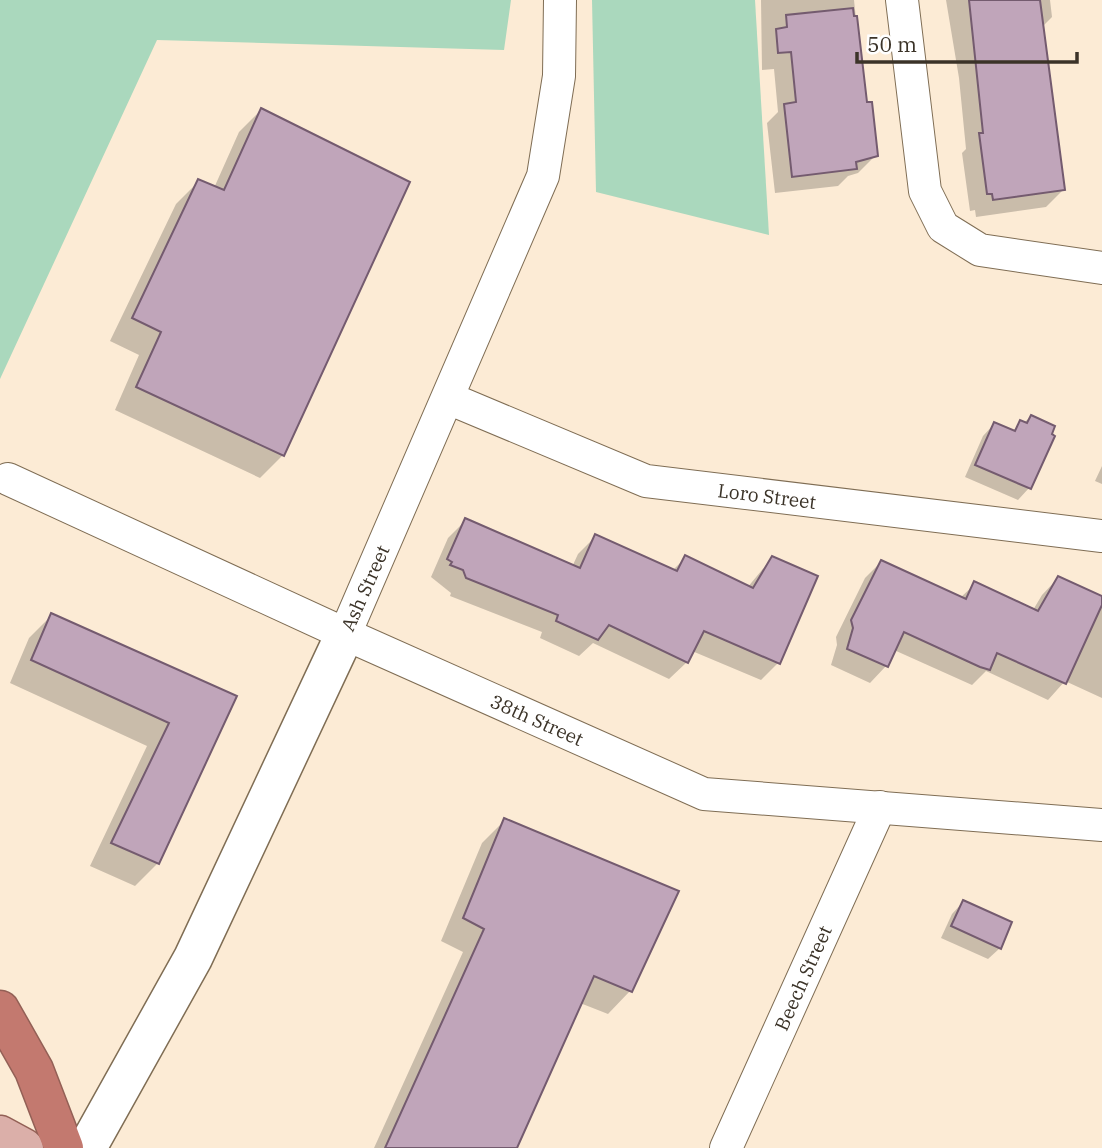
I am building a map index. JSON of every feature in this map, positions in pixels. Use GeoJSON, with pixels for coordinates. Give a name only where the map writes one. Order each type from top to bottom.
{"type":"FeatureCollection","features":[{"type":"Feature","properties":{"kind":"highway"},"geometry":{"type":"LineString","coordinates":[[0,1010],[34,1070],[64,1148]]}},
{"type":"Feature","properties":{"kind":"main road"},"geometry":{"type":"LineString","coordinates":[[0,1135],[24,1148]]}},
{"type":"Feature","properties":{"kind":"street","name":"Ash Street"},"geometry":{"type":"LineString","coordinates":[[87,1148],[193,958],[345,634],[543,176],[559,76],[560,0]]}},
{"type":"Feature","properties":{"kind":"street"},"geometry":{"type":"LineString","coordinates":[[902,0],[925,191],[943,227],[979,250],[1102,268]]}},
{"type":"Feature","properties":{"kind":"street","name":"Loro Street"},"geometry":{"type":"LineString","coordinates":[[448,398],[646,481],[1102,536]]}},
{"type":"Feature","properties":{"kind":"street","name":"38th Street"},"geometry":{"type":"LineString","coordinates":[[8,479],[345,634],[704,794],[1102,825]]}},
{"type":"Feature","properties":{"kind":"street","name":"Beech Street"},"geometry":{"type":"LineString","coordinates":[[726,1148],[880,807]]}},
{"type":"Feature","properties":{"kind":"green space"},"geometry":{"type":"Polygon","coordinates":[[[0,0],[511,0],[504,50],[157,40],[0,379],[0,0]]]}},
{"type":"Feature","properties":{"kind":"green space"},"geometry":{"type":"Polygon","coordinates":[[[592,0],[755,0],[769,235],[596,192],[592,0]]]}},
{"type":"Feature","properties":{"kind":"building"},"geometry":{"type":"Polygon","coordinates":[[[969,0],[1040,0],[1065,190],[993,200],[992,194],[987,194],[979,133],[983,133],[969,0]]]}},
{"type":"Feature","properties":{"kind":"building"},"geometry":{"type":"Polygon","coordinates":[[[853,8],[854,16],[857,16],[867,102],[872,102],[878,156],[856,162],[857,169],[792,177],[784,104],[796,102],[791,52],[778,53],[776,29],[787,27],[786,15],[853,8]]]}},
{"type":"Feature","properties":{"kind":"building"},"geometry":{"type":"Polygon","coordinates":[[[261,108],[410,182],[284,456],[136,387],[161,332],[132,318],[198,179],[224,190],[261,108]]]}},
{"type":"Feature","properties":{"kind":"building"},"geometry":{"type":"Polygon","coordinates":[[[1031,415],[1055,426],[1052,434],[1055,436],[1031,489],[975,465],[994,422],[1015,431],[1020,420],[1027,423],[1031,415]]]}},
{"type":"Feature","properties":{"kind":"building"},"geometry":{"type":"Polygon","coordinates":[[[465,518],[580,568],[595,534],[677,571],[685,555],[753,588],[772,556],[818,576],[780,664],[704,631],[688,663],[609,625],[598,640],[556,621],[558,615],[466,578],[463,570],[450,565],[452,562],[447,559],[465,518]]]}},
{"type":"Feature","properties":{"kind":"building"},"geometry":{"type":"Polygon","coordinates":[[[881,560],[966,599],[974,581],[1038,611],[1058,576],[1102,596],[1102,605],[1066,684],[997,653],[990,670],[980,667],[904,632],[888,667],[847,649],[853,628],[851,620],[881,560]]]}},
{"type":"Feature","properties":{"kind":"building"},"geometry":{"type":"Polygon","coordinates":[[[51,613],[237,696],[159,864],[111,843],[169,723],[31,660],[51,613]]]}},
{"type":"Feature","properties":{"kind":"building"},"geometry":{"type":"Polygon","coordinates":[[[504,818],[679,891],[632,992],[594,976],[517,1148],[385,1148],[484,929],[463,918],[504,818]]]}},
{"type":"Feature","properties":{"kind":"building"},"geometry":{"type":"Polygon","coordinates":[[[963,900],[1012,922],[1001,949],[951,926],[963,900]]]}}]}
